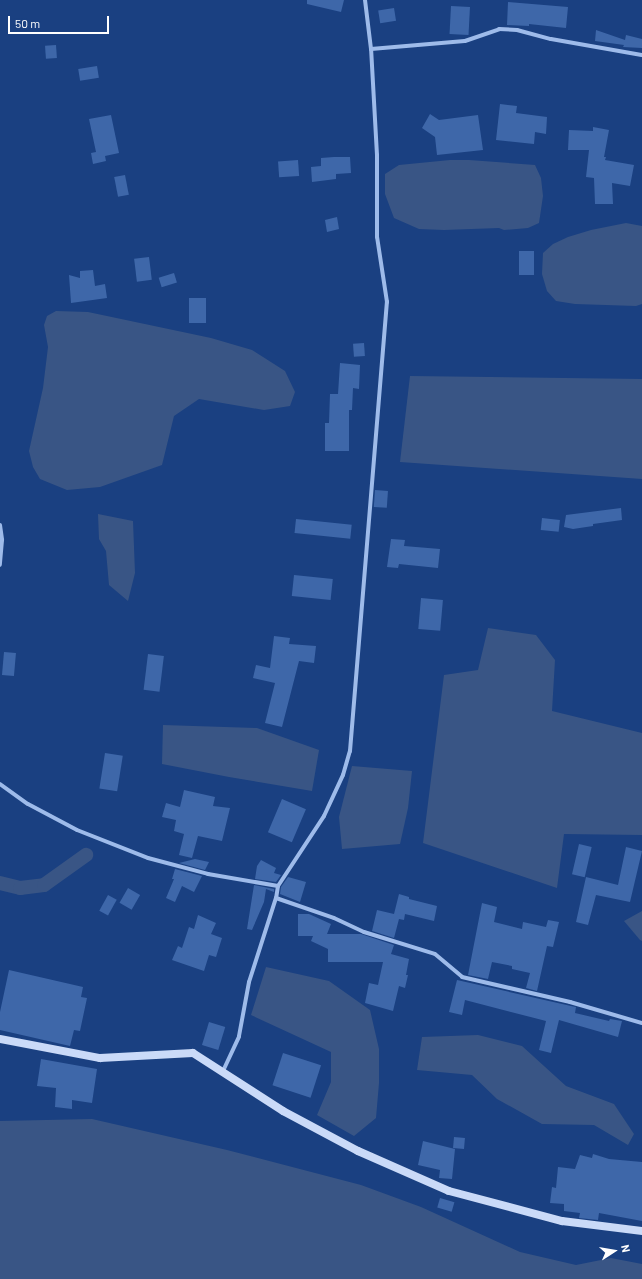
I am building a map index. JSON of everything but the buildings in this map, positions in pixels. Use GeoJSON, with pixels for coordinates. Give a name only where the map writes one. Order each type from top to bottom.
{"type":"FeatureCollection","features":[{"type":"Feature","properties":{"kind":"main road"},"geometry":{"type":"LineString","coordinates":[[0,1039],[100,1058],[193,1053],[283,1111],[358,1150],[449,1191],[562,1221],[642,1231]]}},
{"type":"Feature","properties":{"kind":"street"},"geometry":{"type":"LineString","coordinates":[[223,1071],[239,1036],[249,982],[276,898],[278,886],[324,816],[343,775],[350,751],[387,302],[377,237],[377,155],[371,49],[366,0]]}},
{"type":"Feature","properties":{"kind":"street"},"geometry":{"type":"LineString","coordinates":[[371,49],[464,40],[481,34],[505,30],[517,30],[551,39],[642,55]]}},
{"type":"Feature","properties":{"kind":"street"},"geometry":{"type":"LineString","coordinates":[[0,525],[2,540],[0,565]]}},
{"type":"Feature","properties":{"kind":"street"},"geometry":{"type":"LineString","coordinates":[[0,784],[28,804],[78,830],[148,858],[208,874],[278,886]]}},
{"type":"Feature","properties":{"kind":"street"},"geometry":{"type":"LineString","coordinates":[[276,898],[334,918],[364,932],[435,954],[462,977],[570,1002],[642,1023]]}},
{"type":"Feature","properties":{"kind":"water"},"geometry":{"type":"Polygon","coordinates":[[[450,160],[535,165],[541,178],[543,196],[539,223],[528,228],[504,230],[499,228],[444,230],[419,229],[394,218],[385,194],[385,174],[399,165],[450,160]]]}},
{"type":"Feature","properties":{"kind":"water"},"geometry":{"type":"Polygon","coordinates":[[[626,223],[642,226],[642,304],[636,306],[575,304],[556,301],[547,291],[542,274],[543,253],[553,244],[568,237],[591,230],[626,223]]]}},
{"type":"Feature","properties":{"kind":"water"},"geometry":{"type":"Polygon","coordinates":[[[56,311],[88,312],[211,338],[252,350],[285,371],[295,392],[290,406],[264,410],[199,399],[174,416],[162,465],[100,487],[67,490],[40,479],[33,467],[29,451],[43,388],[48,347],[44,325],[47,316],[56,311]]]}},
{"type":"Feature","properties":{"kind":"water"},"geometry":{"type":"Polygon","coordinates":[[[410,376],[642,379],[642,479],[400,462],[410,376]]]}},
{"type":"Feature","properties":{"kind":"water"},"geometry":{"type":"Polygon","coordinates":[[[98,514],[133,521],[135,573],[128,601],[109,585],[106,551],[99,539],[98,514]]]}},
{"type":"Feature","properties":{"kind":"water"},"geometry":{"type":"Polygon","coordinates":[[[488,628],[536,635],[555,660],[552,711],[642,733],[642,835],[564,834],[557,888],[423,843],[444,675],[478,670],[488,628]]]}},
{"type":"Feature","properties":{"kind":"water"},"geometry":{"type":"Polygon","coordinates":[[[163,725],[257,728],[319,750],[312,791],[162,764],[163,725]]]}},
{"type":"Feature","properties":{"kind":"water"},"geometry":{"type":"Polygon","coordinates":[[[352,766],[412,771],[408,808],[400,844],[342,849],[339,817],[352,766]]]}},
{"type":"Feature","properties":{"kind":"water"},"geometry":{"type":"Polygon","coordinates":[[[642,911],[642,941],[624,921],[642,911]]]}},
{"type":"Feature","properties":{"kind":"water"},"geometry":{"type":"Polygon","coordinates":[[[266,967],[329,981],[370,1010],[379,1049],[379,1083],[376,1118],[354,1136],[317,1115],[331,1082],[331,1052],[251,1015],[266,967]]]}},
{"type":"Feature","properties":{"kind":"water"},"geometry":{"type":"Polygon","coordinates":[[[478,1035],[522,1046],[566,1086],[614,1104],[634,1134],[628,1145],[594,1125],[542,1124],[497,1099],[472,1075],[417,1070],[422,1037],[478,1035]]]}},
{"type":"Feature","properties":{"kind":"water"},"geometry":{"type":"Polygon","coordinates":[[[92,1119],[227,1150],[361,1185],[421,1207],[520,1252],[576,1265],[611,1258],[642,1264],[642,1279],[0,1279],[0,1121],[92,1119]]]}},
{"type":"Feature","properties":{"kind":"waterway"},"geometry":{"type":"LineString","coordinates":[[0,883],[20,888],[44,885],[86,855]]}}]}
